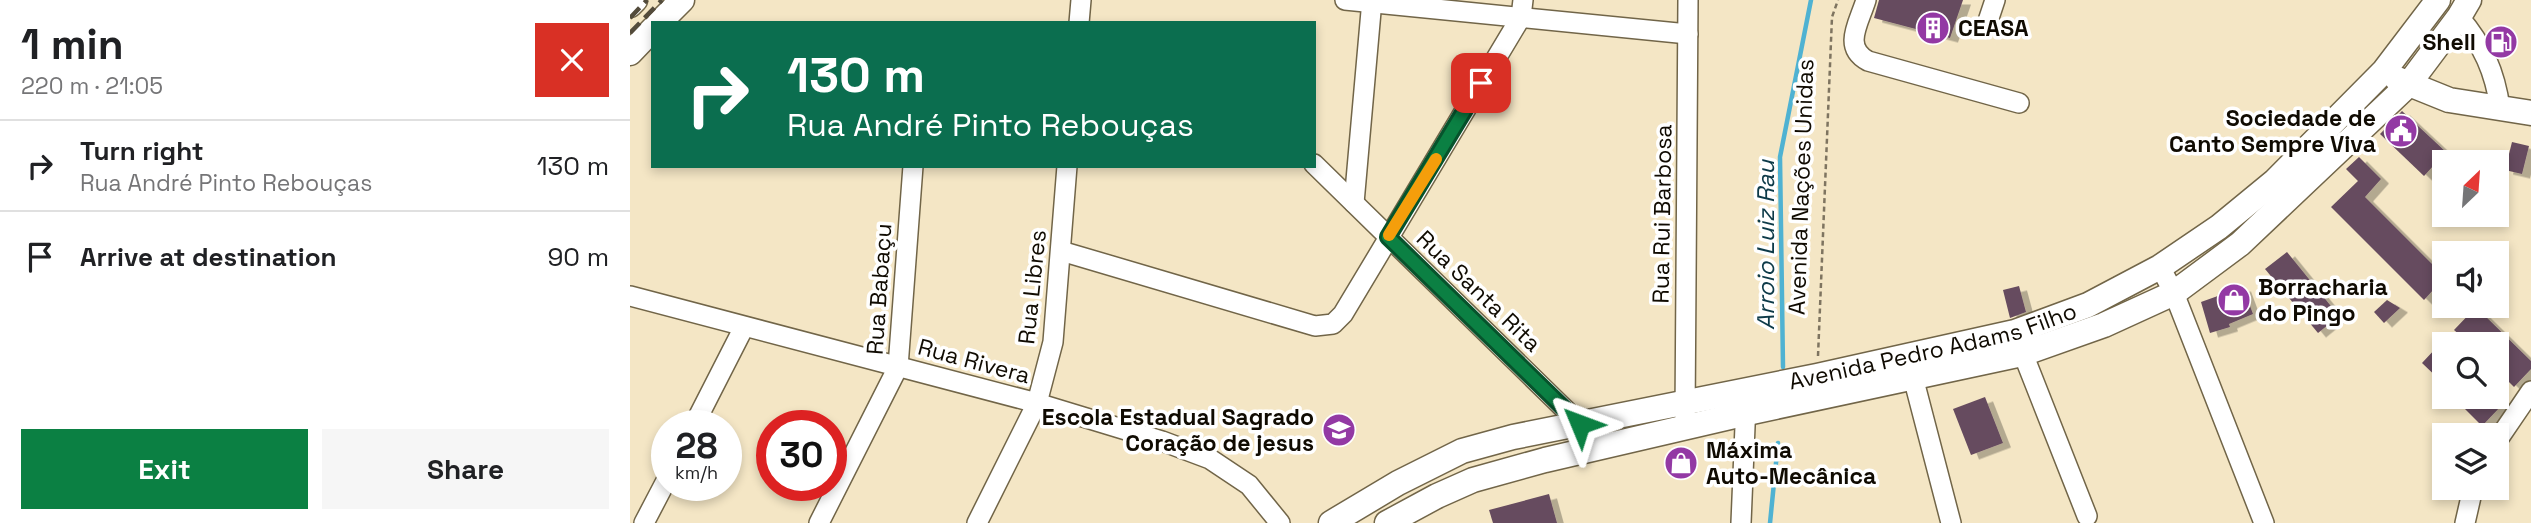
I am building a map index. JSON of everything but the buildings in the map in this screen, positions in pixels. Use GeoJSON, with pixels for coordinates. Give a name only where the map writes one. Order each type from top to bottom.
{"type":"FeatureCollection","features":[{"type":"Feature","properties":{"kind":"main road"},"geometry":{"type":"LineString","coordinates":[[630,5],[635,0]]}},
{"type":"Feature","properties":{"kind":"main road"},"geometry":{"type":"LineString","coordinates":[[661,21],[682,0]]}},
{"type":"Feature","properties":{"kind":"main road","name":"Avenida Pedro Adams Filho"},"geometry":{"type":"LineString","coordinates":[[1387,523],[1474,480],[1545,460],[1685,428],[1746,401],[1817,376],[1913,377],[2019,343],[2160,267],[2219,227],[2275,181],[2384,71],[2438,0]]}},
{"type":"Feature","properties":{"kind":"main road","name":"Avenida Pedro Adams Filho"},"geometry":{"type":"LineString","coordinates":[[1331,523],[1398,483],[1462,450],[1513,437],[1685,403],[1746,401],[2104,325],[2174,293],[2240,244],[2408,86],[2464,9]]}},
{"type":"Feature","properties":{"kind":"main road"},"geometry":{"type":"LineString","coordinates":[[630,52],[651,31]]}},
{"type":"Feature","properties":{"kind":"main road"},"geometry":{"type":"LineString","coordinates":[[2384,71],[2408,86],[2449,100],[2531,113]]}},
{"type":"Feature","properties":{"kind":"street"},"geometry":{"type":"LineString","coordinates":[[1079,21],[1081,0]]}},
{"type":"Feature","properties":{"kind":"street"},"geometry":{"type":"LineString","coordinates":[[1345,0],[1522,9],[1688,34]]}},
{"type":"Feature","properties":{"kind":"street","name":"Rua Rui Barbosa"},"geometry":{"type":"LineString","coordinates":[[1685,428],[1688,0]]}},
{"type":"Feature","properties":{"kind":"street"},"geometry":{"type":"LineString","coordinates":[[1866,0],[1852,43],[1855,52],[1860,56],[2019,103]]}},
{"type":"Feature","properties":{"kind":"street"},"geometry":{"type":"LineString","coordinates":[[1987,24],[1995,0]]}},
{"type":"Feature","properties":{"kind":"street"},"geometry":{"type":"LineString","coordinates":[[1354,203],[1372,1]]}},
{"type":"Feature","properties":{"kind":"street"},"geometry":{"type":"LineString","coordinates":[[1062,251],[1315,326],[1333,324],[1343,314],[1522,9]]}},
{"type":"Feature","properties":{"kind":"street"},"geometry":{"type":"LineString","coordinates":[[2464,9],[2487,57],[2497,85],[2500,108]]}},
{"type":"Feature","properties":{"kind":"street","name":"Rua Santa Rita"},"geometry":{"type":"LineString","coordinates":[[1316,166],[1580,424]]}},
{"type":"Feature","properties":{"kind":"street","name":"Rua Babaçu"},"geometry":{"type":"LineString","coordinates":[[819,523],[898,367],[913,168]]}},
{"type":"Feature","properties":{"kind":"street","name":"Rua Libres"},"geometry":{"type":"LineString","coordinates":[[977,523],[1037,403],[1053,342],[1067,168]]}},
{"type":"Feature","properties":{"kind":"street"},"geometry":{"type":"LineString","coordinates":[[2160,267],[2174,293],[2264,523]]}},
{"type":"Feature","properties":{"kind":"street","name":"Rua Rivera"},"geometry":{"type":"LineString","coordinates":[[630,296],[1037,403],[1162,441],[1210,459],[1249,485],[1280,523]]}},
{"type":"Feature","properties":{"kind":"street"},"geometry":{"type":"LineString","coordinates":[[702,410],[744,327]]}},
{"type":"Feature","properties":{"kind":"street"},"geometry":{"type":"LineString","coordinates":[[2019,343],[2087,516]]}},
{"type":"Feature","properties":{"kind":"street"},"geometry":{"type":"LineString","coordinates":[[1913,377],[1951,523]]}},
{"type":"Feature","properties":{"kind":"street"},"geometry":{"type":"LineString","coordinates":[[2509,423],[2531,391]]}},
{"type":"Feature","properties":{"kind":"street"},"geometry":{"type":"LineString","coordinates":[[1741,523],[1746,401]]}},
{"type":"Feature","properties":{"kind":"street"},"geometry":{"type":"LineString","coordinates":[[2465,523],[2470,500]]}},
{"type":"Feature","properties":{"kind":"street"},"geometry":{"type":"LineString","coordinates":[[644,523],[656,501]]}},
{"type":"Feature","properties":{"kind":"path","name":"Avenida Nações Unidas"},"geometry":{"type":"LineString","coordinates":[[1817,376],[1832,17],[1838,0]]}},
{"type":"Feature","properties":{"kind":"waterway","name":"Arroio Luiz Rau"},"geometry":{"type":"LineString","coordinates":[[1783,367],[1780,157],[1811,0]]}},
{"type":"Feature","properties":{"kind":"waterway","name":"Arroio Luiz Rau"},"geometry":{"type":"LineString","coordinates":[[1770,523],[1778,443]]}},
{"type":"Feature","properties":{"kind":"railway"},"geometry":{"type":"LineString","coordinates":[[630,18],[647,0]]}},
{"type":"Feature","properties":{"kind":"railway"},"geometry":{"type":"LineString","coordinates":[[630,33],[662,0]]}},
{"type":"Feature","properties":{"kind":"slow traffic"},"geometry":{"type":"LineString","coordinates":[[1389,235],[1436,159]]}},
{"type":"Feature","properties":{"kind":"place","name":"CEASA"},"geometry":{"type":"Point","coordinates":[1933,28]}},
{"type":"Feature","properties":{"kind":"place","name":"Shell"},"geometry":{"type":"Point","coordinates":[2501,42]}},
{"type":"Feature","properties":{"kind":"place","name":"Sociedade de Canto Sempre Viva"},"geometry":{"type":"Point","coordinates":[2401,131]}},
{"type":"Feature","properties":{"kind":"place","name":"Borracharia do Pingo"},"geometry":{"type":"Point","coordinates":[2234,300]}},
{"type":"Feature","properties":{"kind":"place","name":"Escola Estadual Sagrado Coração de jesus"},"geometry":{"type":"Point","coordinates":[1339,430]}},
{"type":"Feature","properties":{"kind":"place","name":"Máxima Auto-Mecânica"},"geometry":{"type":"Point","coordinates":[1681,463]}},
{"type":"Feature","properties":{"kind":"route"},"geometry":{"type":"LineString","coordinates":[[1481,83],[1388,237],[1580,424]]}}]}
